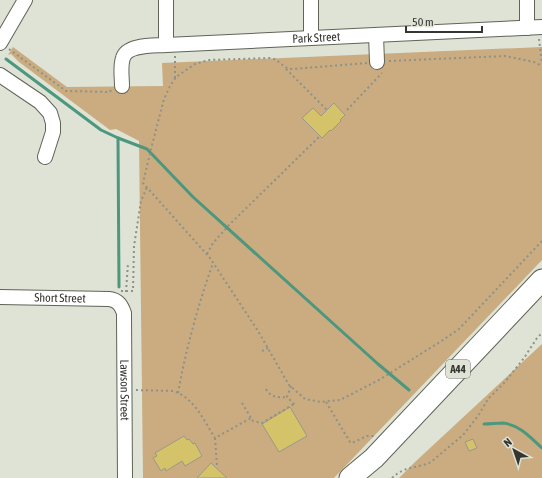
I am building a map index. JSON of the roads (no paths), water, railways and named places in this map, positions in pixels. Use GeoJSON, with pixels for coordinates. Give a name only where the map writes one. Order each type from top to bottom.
{"type":"FeatureCollection","features":[{"type":"Feature","properties":{"kind":"highway","name":"A44"},"geometry":{"type":"LineString","coordinates":[[350,478],[374,458],[542,280]]}},
{"type":"Feature","properties":{"kind":"highway","name":"A44"},"geometry":{"type":"LineString","coordinates":[[360,478],[374,458]]}},
{"type":"Feature","properties":{"kind":"street"},"geometry":{"type":"LineString","coordinates":[[3,41],[25,0]]}},
{"type":"Feature","properties":{"kind":"street"},"geometry":{"type":"LineString","coordinates":[[166,0],[171,48]]}},
{"type":"Feature","properties":{"kind":"street"},"geometry":{"type":"LineString","coordinates":[[311,0],[311,38]]}},
{"type":"Feature","properties":{"kind":"street"},"geometry":{"type":"LineString","coordinates":[[527,0],[536,29]]}},
{"type":"Feature","properties":{"kind":"street","name":"Park Street"},"geometry":{"type":"LineString","coordinates":[[116,85],[124,56],[133,48],[171,48],[376,34],[536,29]]}},
{"type":"Feature","properties":{"kind":"street"},"geometry":{"type":"LineString","coordinates":[[376,34],[383,67]]}},
{"type":"Feature","properties":{"kind":"street"},"geometry":{"type":"LineString","coordinates":[[0,75],[40,102],[50,113],[53,123],[53,132],[45,156]]}},
{"type":"Feature","properties":{"kind":"street","name":"Short Street"},"geometry":{"type":"LineString","coordinates":[[0,297],[108,299],[119,303]]}},
{"type":"Feature","properties":{"kind":"street","name":"Lawson Street"},"geometry":{"type":"LineString","coordinates":[[119,303],[124,313],[126,478]]}},
{"type":"Feature","properties":{"kind":"waterway"},"geometry":{"type":"LineString","coordinates":[[6,59],[101,130],[147,149],[193,197],[378,364],[409,390]]}},
{"type":"Feature","properties":{"kind":"waterway"},"geometry":{"type":"LineString","coordinates":[[118,138],[119,287]]}},
{"type":"Feature","properties":{"kind":"waterway"},"geometry":{"type":"LineString","coordinates":[[484,424],[503,423],[515,426],[542,448]]}}]}
